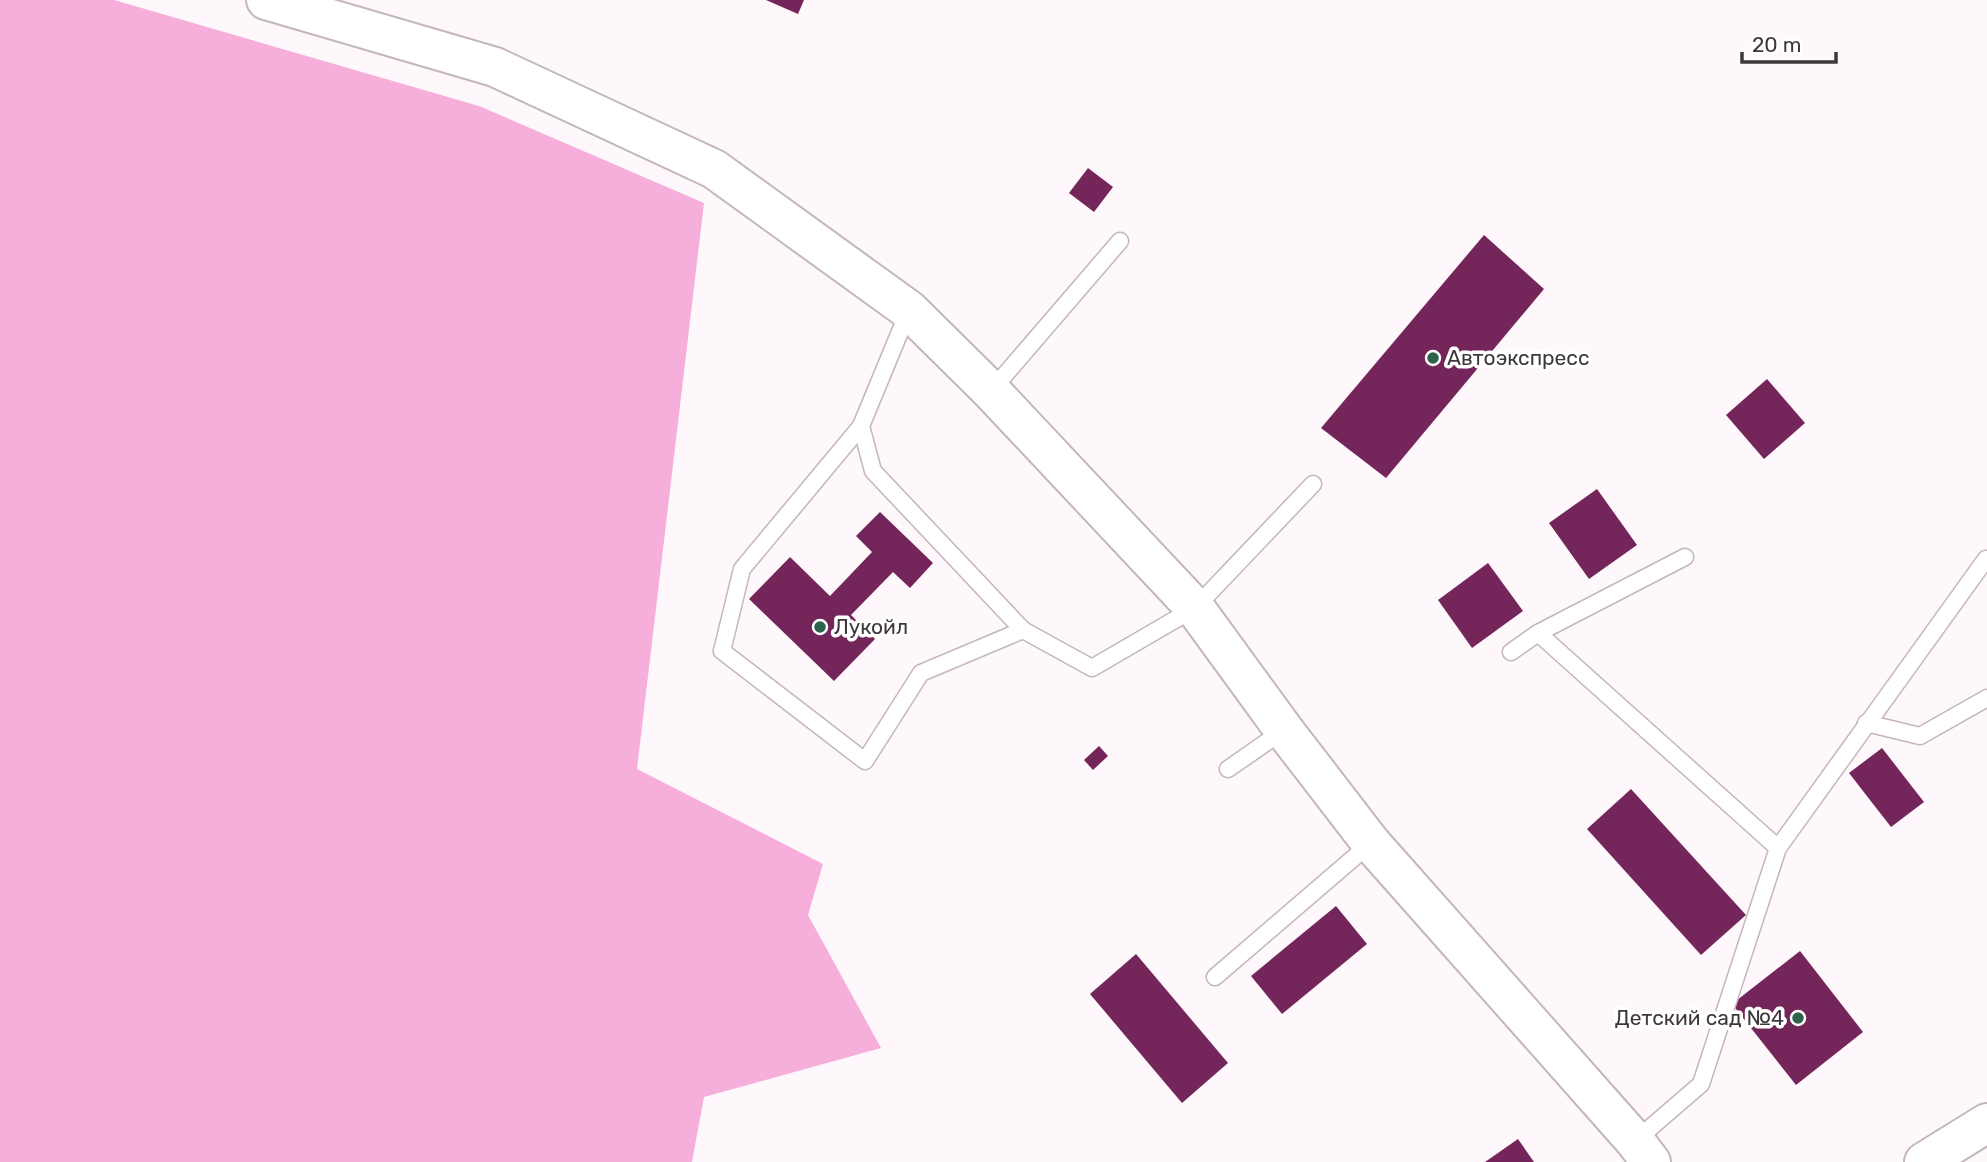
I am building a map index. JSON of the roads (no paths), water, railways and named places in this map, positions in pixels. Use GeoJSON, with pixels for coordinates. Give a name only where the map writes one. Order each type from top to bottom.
{"type":"FeatureCollection","features":[{"type":"Feature","properties":{"kind":"street"},"geometry":{"type":"LineString","coordinates":[[266,0],[495,67],[714,169],[909,310],[991,391],[1195,608],[1283,730],[1371,843],[1643,1151]]}},
{"type":"Feature","properties":{"kind":"street"},"geometry":{"type":"LineString","coordinates":[[1924,1162],[1987,1123]]}},
{"type":"Feature","properties":{"kind":"lane"},"geometry":{"type":"LineString","coordinates":[[991,391],[1120,241]]}},
{"type":"Feature","properties":{"kind":"lane"},"geometry":{"type":"LineString","coordinates":[[909,310],[861,426],[742,569],[722,651],[865,761],[921,673],[1023,630]]}},
{"type":"Feature","properties":{"kind":"lane"},"geometry":{"type":"LineString","coordinates":[[861,426],[873,471],[1023,630],[1092,668],[1195,608],[1313,484]]}},
{"type":"Feature","properties":{"kind":"lane"},"geometry":{"type":"LineString","coordinates":[[1511,652],[1538,633],[1685,557]]}},
{"type":"Feature","properties":{"kind":"lane"},"geometry":{"type":"LineString","coordinates":[[1643,1151],[1701,1084],[1778,848],[1866,723],[1986,559],[1987,561]]}},
{"type":"Feature","properties":{"kind":"lane"},"geometry":{"type":"LineString","coordinates":[[1538,633],[1778,848]]}},
{"type":"Feature","properties":{"kind":"lane"},"geometry":{"type":"LineString","coordinates":[[1866,723],[1920,736],[1987,698]]}},
{"type":"Feature","properties":{"kind":"lane"},"geometry":{"type":"LineString","coordinates":[[1228,769],[1283,730]]}},
{"type":"Feature","properties":{"kind":"lane"},"geometry":{"type":"LineString","coordinates":[[1215,977],[1371,843]]}},
{"type":"Feature","properties":{"kind":"place","name":"Автоэкспресс"},"geometry":{"type":"Point","coordinates":[1433,358]}},
{"type":"Feature","properties":{"kind":"place","name":"Лукойл"},"geometry":{"type":"Point","coordinates":[820,627]}},
{"type":"Feature","properties":{"kind":"place","name":"Детский сад №4"},"geometry":{"type":"Point","coordinates":[1798,1018]}}]}
